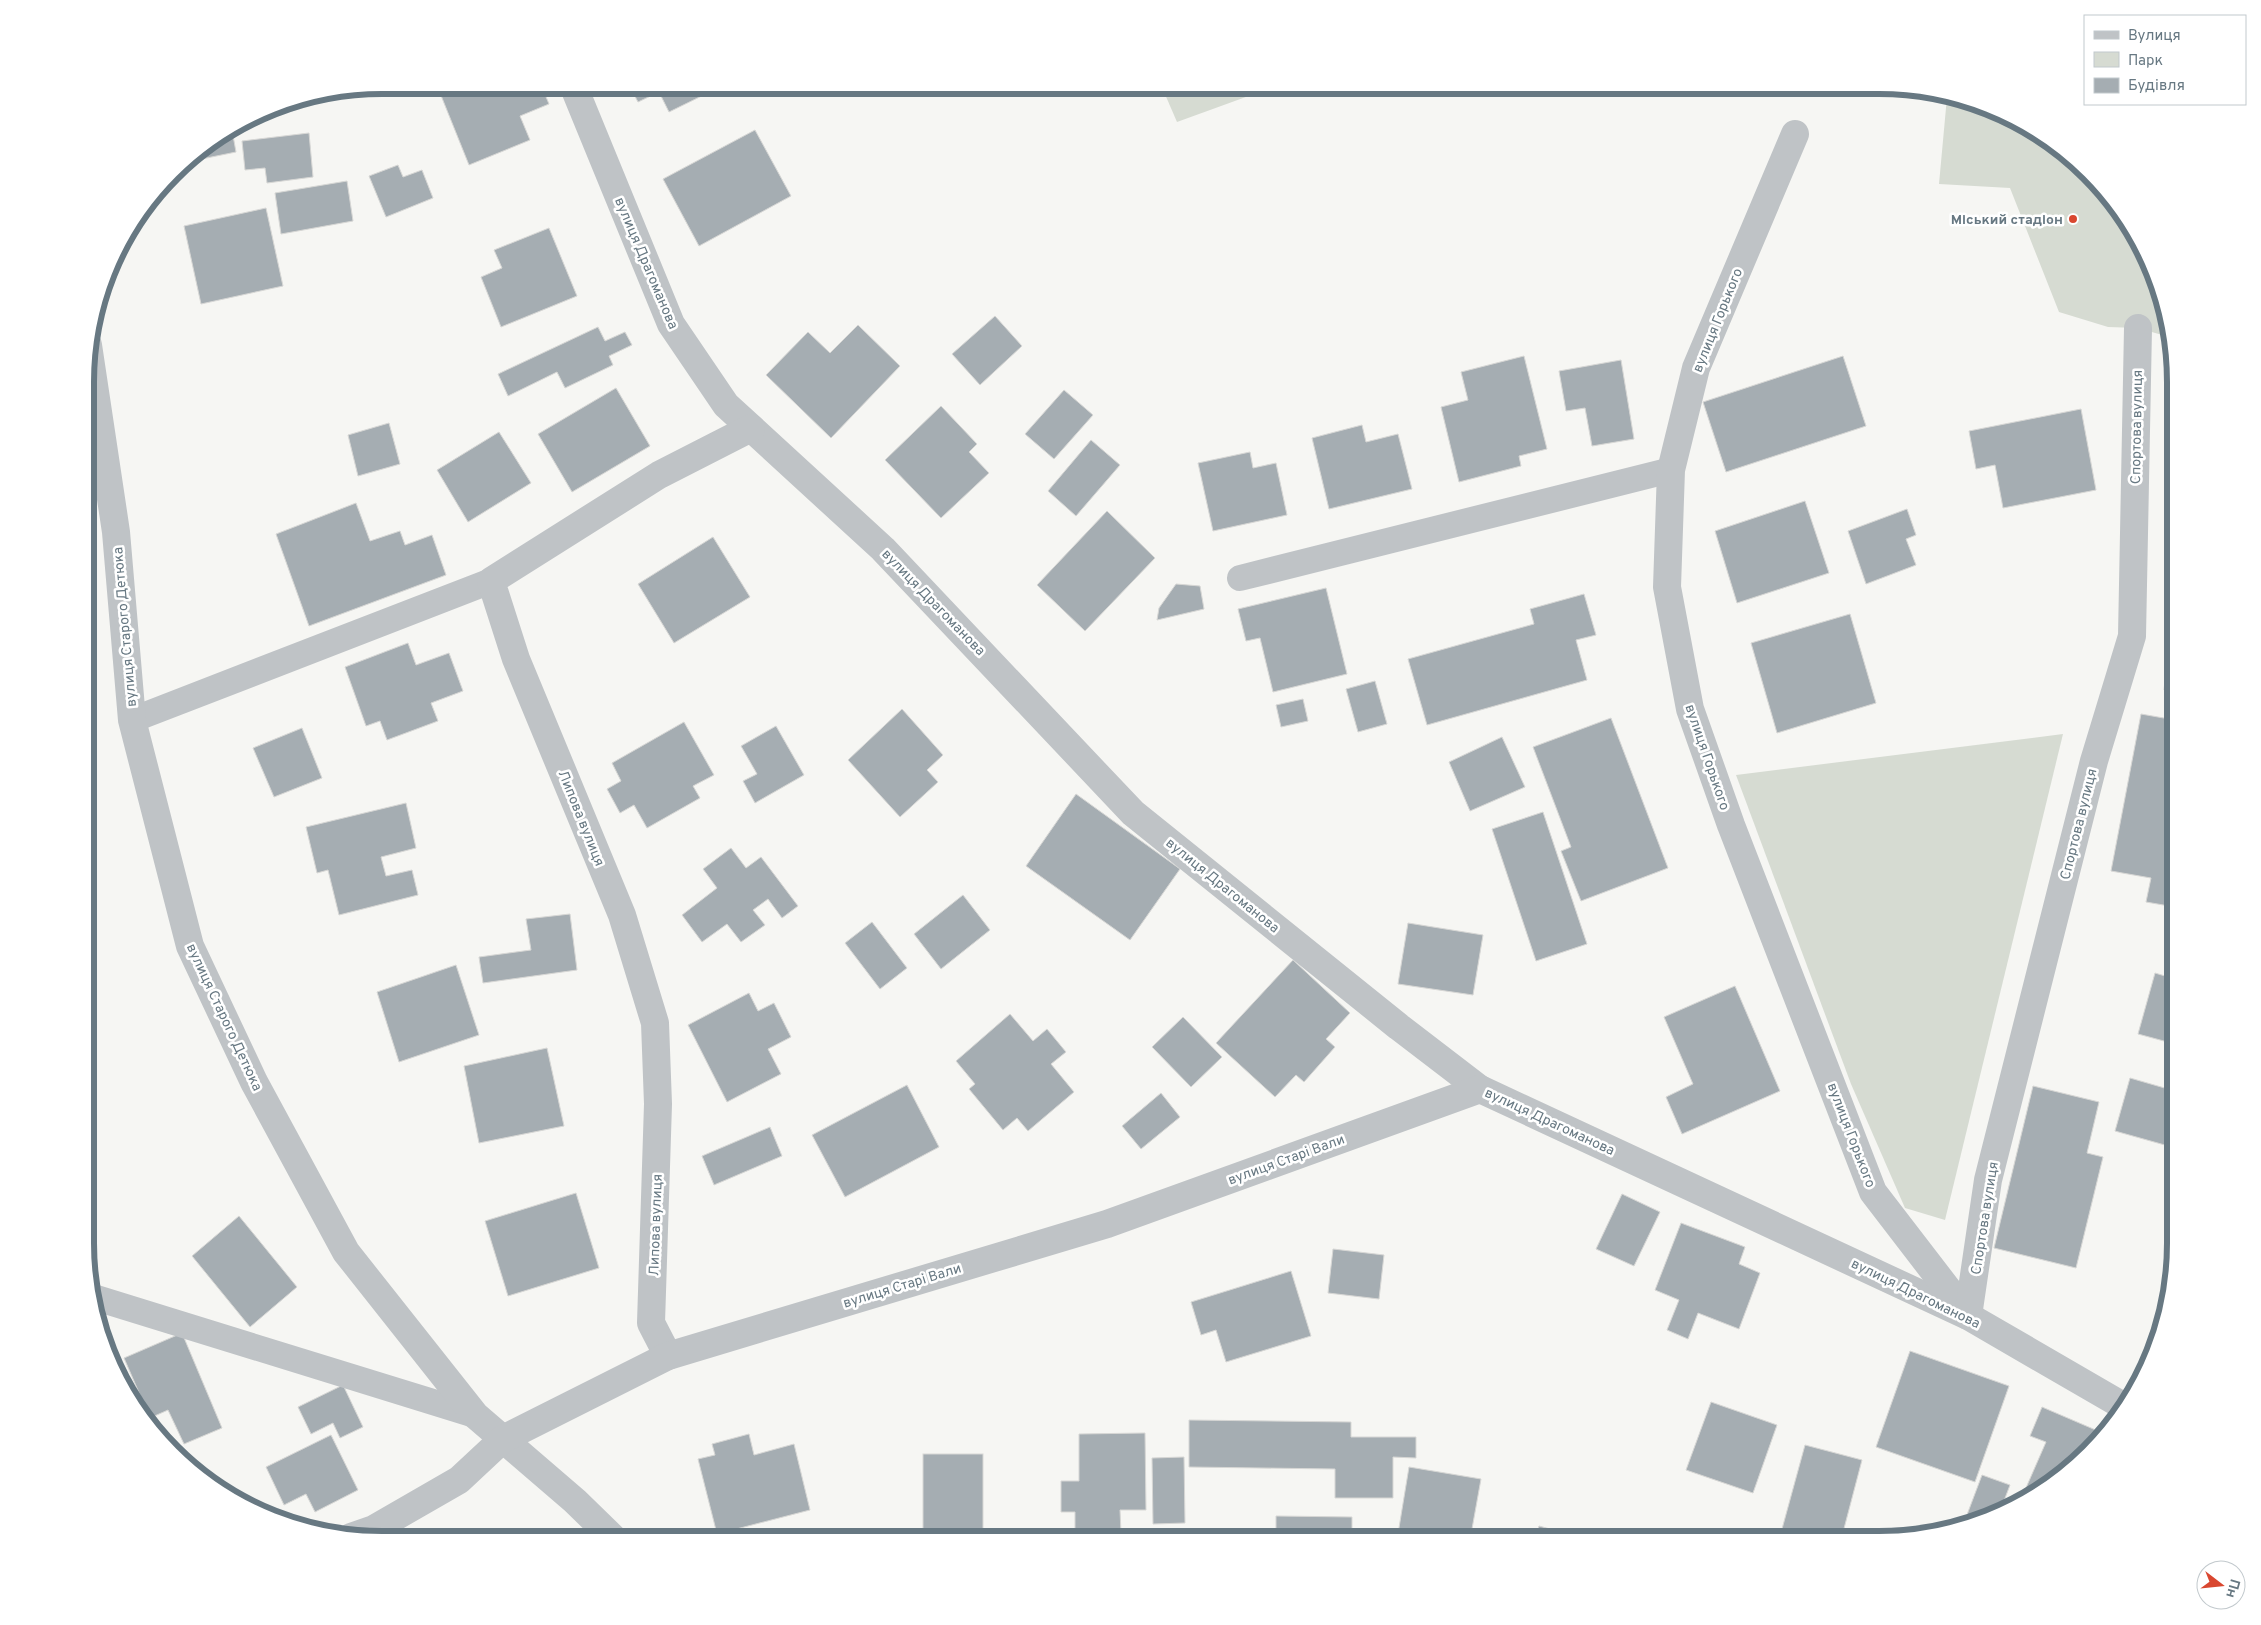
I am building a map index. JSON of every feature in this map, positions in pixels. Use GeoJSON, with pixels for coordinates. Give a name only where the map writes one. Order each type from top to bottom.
{"type":"FeatureCollection","features":[{"type":"Feature","properties":{"kind":"street","name":"вулиця Драгоманова"},"geometry":{"type":"LineString","coordinates":[[577,94],[671,324],[726,405],[883,549],[1133,813],[1399,1027],[1480,1089],[1968,1316],[2119,1403]]}},
{"type":"Feature","properties":{"kind":"street","name":"вулиця Горького"},"geometry":{"type":"LineString","coordinates":[[1795,134],[1696,368],[1671,470],[1667,587],[1693,718],[1731,825],[1873,1192],[1968,1316]]}},
{"type":"Feature","properties":{"kind":"street","name":"Спортова вулиця"},"geometry":{"type":"LineString","coordinates":[[1968,1316],[1988,1180],[2094,761],[2132,636],[2138,328]]}},
{"type":"Feature","properties":{"kind":"street","name":"вулиця Старого Детюка"},"geometry":{"type":"LineString","coordinates":[[94,386],[116,532],[132,720],[190,946],[254,1082],[346,1252],[475,1416],[575,1501],[605,1531]]}},
{"type":"Feature","properties":{"kind":"street"},"geometry":{"type":"LineString","coordinates":[[491,581],[658,475],[751,428]]}},
{"type":"Feature","properties":{"kind":"street","name":"Липова вулиця"},"geometry":{"type":"LineString","coordinates":[[491,581],[516,659],[622,915],[655,1023],[658,1104],[651,1323],[668,1356]]}},
{"type":"Feature","properties":{"kind":"street","name":"вулиця Старі Вали"},"geometry":{"type":"LineString","coordinates":[[368,1531],[459,1480],[503,1439],[668,1356],[1107,1224],[1480,1089]]}},
{"type":"Feature","properties":{"kind":"lane"},"geometry":{"type":"LineString","coordinates":[[1240,578],[1671,470]]}},
{"type":"Feature","properties":{"kind":"lane"},"geometry":{"type":"LineString","coordinates":[[132,720],[491,581]]}},
{"type":"Feature","properties":{"kind":"lane"},"geometry":{"type":"LineString","coordinates":[[99,1299],[475,1416]]}},
{"type":"Feature","properties":{"kind":"green space"},"geometry":{"type":"Polygon","coordinates":[[[1165,94],[1254,94],[1177,122],[1165,94]]]}},
{"type":"Feature","properties":{"kind":"green space","name":"Міський стадіон"},"geometry":{"type":"Polygon","coordinates":[[[1947,102],[1972,109],[2007,123],[2039,142],[2055,153],[2083,178],[2108,206],[2119,222],[2138,254],[2145,271],[2152,289],[2164,335],[2138,328],[2108,327],[2059,312],[2010,188],[1939,184],[1947,102]]]}},
{"type":"Feature","properties":{"kind":"green space"},"geometry":{"type":"Polygon","coordinates":[[[2063,734],[1945,1220],[1905,1208],[1851,1084],[1736,775],[2063,734]]]}},
{"type":"Feature","properties":{"kind":"building"},"geometry":{"type":"Polygon","coordinates":[[[440,94],[545,94],[549,104],[520,116],[530,140],[469,165],[440,94]]]}},
{"type":"Feature","properties":{"kind":"building"},"geometry":{"type":"Polygon","coordinates":[[[634,94],[655,94],[638,102],[634,94]]]}},
{"type":"Feature","properties":{"kind":"building"},"geometry":{"type":"Polygon","coordinates":[[[660,94],[706,94],[669,112],[660,94]]]}},
{"type":"Feature","properties":{"kind":"building"},"geometry":{"type":"Polygon","coordinates":[[[755,130],[791,196],[699,246],[663,179],[755,130]]]}},
{"type":"Feature","properties":{"kind":"building"},"geometry":{"type":"Polygon","coordinates":[[[309,133],[313,177],[267,183],[265,168],[245,170],[242,141],[309,133]]]}},
{"type":"Feature","properties":{"kind":"building"},"geometry":{"type":"Polygon","coordinates":[[[233,135],[236,152],[198,160],[233,135]]]}},
{"type":"Feature","properties":{"kind":"building"},"geometry":{"type":"Polygon","coordinates":[[[398,165],[403,177],[422,170],[433,198],[386,217],[369,176],[398,165]]]}},
{"type":"Feature","properties":{"kind":"building"},"geometry":{"type":"Polygon","coordinates":[[[347,181],[353,221],[281,234],[275,193],[347,181]]]}},
{"type":"Feature","properties":{"kind":"building"},"geometry":{"type":"Polygon","coordinates":[[[266,208],[283,286],[201,304],[184,226],[266,208]]]}},
{"type":"Feature","properties":{"kind":"building"},"geometry":{"type":"Polygon","coordinates":[[[549,228],[577,296],[501,327],[481,277],[502,268],[494,250],[549,228]]]}},
{"type":"Feature","properties":{"kind":"building"},"geometry":{"type":"Polygon","coordinates":[[[995,316],[1022,346],[980,385],[952,354],[995,316]]]}},
{"type":"Feature","properties":{"kind":"building"},"geometry":{"type":"Polygon","coordinates":[[[858,325],[900,366],[831,438],[766,375],[808,332],[830,353],[858,325]]]}},
{"type":"Feature","properties":{"kind":"building"},"geometry":{"type":"Polygon","coordinates":[[[598,327],[605,341],[625,332],[632,345],[609,356],[613,365],[565,388],[557,372],[508,396],[498,374],[598,327]]]}},
{"type":"Feature","properties":{"kind":"building"},"geometry":{"type":"Polygon","coordinates":[[[1524,356],[1547,449],[1519,456],[1521,466],[1459,482],[1441,407],[1468,400],[1461,372],[1524,356]]]}},
{"type":"Feature","properties":{"kind":"building"},"geometry":{"type":"Polygon","coordinates":[[[1843,356],[1866,426],[1726,472],[1703,402],[1843,356]]]}},
{"type":"Feature","properties":{"kind":"building"},"geometry":{"type":"Polygon","coordinates":[[[1621,360],[1634,439],[1592,446],[1585,408],[1566,411],[1559,371],[1621,360]]]}},
{"type":"Feature","properties":{"kind":"building"},"geometry":{"type":"Polygon","coordinates":[[[616,388],[650,446],[572,492],[538,434],[616,388]]]}},
{"type":"Feature","properties":{"kind":"building"},"geometry":{"type":"Polygon","coordinates":[[[1064,390],[1093,415],[1054,459],[1025,434],[1064,390]]]}},
{"type":"Feature","properties":{"kind":"building"},"geometry":{"type":"Polygon","coordinates":[[[941,406],[977,444],[969,452],[989,473],[941,518],[885,460],[941,406]]]}},
{"type":"Feature","properties":{"kind":"building"},"geometry":{"type":"Polygon","coordinates":[[[2081,409],[2096,490],[2003,508],[1995,465],[1976,469],[1969,431],[2081,409]]]}},
{"type":"Feature","properties":{"kind":"building"},"geometry":{"type":"Polygon","coordinates":[[[389,423],[400,464],[358,476],[348,435],[389,423]]]}},
{"type":"Feature","properties":{"kind":"building"},"geometry":{"type":"Polygon","coordinates":[[[1362,425],[1366,442],[1398,434],[1412,489],[1329,509],[1312,438],[1362,425]]]}},
{"type":"Feature","properties":{"kind":"building"},"geometry":{"type":"Polygon","coordinates":[[[499,432],[531,483],[468,522],[437,470],[499,432]]]}},
{"type":"Feature","properties":{"kind":"building"},"geometry":{"type":"Polygon","coordinates":[[[1091,440],[1120,465],[1076,516],[1048,491],[1091,440]]]}},
{"type":"Feature","properties":{"kind":"building"},"geometry":{"type":"Polygon","coordinates":[[[1250,452],[1253,468],[1276,463],[1287,515],[1213,531],[1198,463],[1250,452]]]}},
{"type":"Feature","properties":{"kind":"building"},"geometry":{"type":"Polygon","coordinates":[[[1805,501],[1829,573],[1737,603],[1715,531],[1805,501]]]}},
{"type":"Feature","properties":{"kind":"building"},"geometry":{"type":"Polygon","coordinates":[[[356,503],[370,541],[400,531],[405,545],[432,535],[446,575],[309,626],[276,534],[356,503]]]}},
{"type":"Feature","properties":{"kind":"building"},"geometry":{"type":"Polygon","coordinates":[[[1907,509],[1916,535],[1906,539],[1916,565],[1866,584],[1848,531],[1907,509]]]}},
{"type":"Feature","properties":{"kind":"building"},"geometry":{"type":"Polygon","coordinates":[[[1107,511],[1155,558],[1085,631],[1037,585],[1107,511]]]}},
{"type":"Feature","properties":{"kind":"building"},"geometry":{"type":"Polygon","coordinates":[[[713,537],[750,597],[674,643],[638,584],[713,537]]]}},
{"type":"Feature","properties":{"kind":"building"},"geometry":{"type":"Polygon","coordinates":[[[1176,584],[1200,586],[1204,609],[1157,620],[1159,608],[1176,584]]]}},
{"type":"Feature","properties":{"kind":"building"},"geometry":{"type":"Polygon","coordinates":[[[1326,588],[1347,674],[1273,692],[1260,638],[1246,641],[1238,609],[1326,588]]]}},
{"type":"Feature","properties":{"kind":"building"},"geometry":{"type":"Polygon","coordinates":[[[1584,594],[1596,635],[1576,640],[1587,680],[1427,725],[1408,659],[1534,624],[1530,609],[1584,594]]]}},
{"type":"Feature","properties":{"kind":"building"},"geometry":{"type":"Polygon","coordinates":[[[1850,614],[1876,703],[1777,733],[1751,643],[1850,614]]]}},
{"type":"Feature","properties":{"kind":"building"},"geometry":{"type":"Polygon","coordinates":[[[408,643],[416,665],[449,653],[463,691],[431,703],[438,721],[387,740],[380,721],[366,726],[345,667],[408,643]]]}},
{"type":"Feature","properties":{"kind":"building"},"geometry":{"type":"Polygon","coordinates":[[[2167,662],[2167,691],[2164,690],[2167,662]]]}},
{"type":"Feature","properties":{"kind":"building"},"geometry":{"type":"Polygon","coordinates":[[[1375,681],[1387,724],[1358,732],[1346,689],[1375,681]]]}},
{"type":"Feature","properties":{"kind":"building"},"geometry":{"type":"Polygon","coordinates":[[[1303,699],[1308,721],[1281,727],[1276,705],[1303,699]]]}},
{"type":"Feature","properties":{"kind":"building"},"geometry":{"type":"Polygon","coordinates":[[[902,709],[943,755],[927,770],[938,782],[900,817],[848,760],[902,709]]]}},
{"type":"Feature","properties":{"kind":"building"},"geometry":{"type":"Polygon","coordinates":[[[2141,714],[2167,719],[2167,906],[2146,902],[2151,878],[2111,871],[2141,714]]]}},
{"type":"Feature","properties":{"kind":"building"},"geometry":{"type":"Polygon","coordinates":[[[1611,718],[1668,868],[1581,901],[1561,851],[1571,847],[1533,747],[1611,718]]]}},
{"type":"Feature","properties":{"kind":"building"},"geometry":{"type":"Polygon","coordinates":[[[684,722],[714,775],[693,786],[700,798],[647,828],[634,805],[620,813],[607,789],[621,781],[612,763],[684,722]]]}},
{"type":"Feature","properties":{"kind":"building"},"geometry":{"type":"Polygon","coordinates":[[[776,726],[804,775],[755,803],[743,781],[757,774],[741,746],[776,726]]]}},
{"type":"Feature","properties":{"kind":"building"},"geometry":{"type":"Polygon","coordinates":[[[302,728],[322,778],[274,797],[253,748],[302,728]]]}},
{"type":"Feature","properties":{"kind":"building"},"geometry":{"type":"Polygon","coordinates":[[[1502,737],[1525,787],[1470,811],[1449,762],[1502,737]]]}},
{"type":"Feature","properties":{"kind":"building"},"geometry":{"type":"Polygon","coordinates":[[[1076,794],[1180,869],[1130,940],[1026,866],[1076,794]]]}},
{"type":"Feature","properties":{"kind":"building"},"geometry":{"type":"Polygon","coordinates":[[[406,803],[416,848],[381,857],[386,876],[412,870],[418,895],[339,915],[328,870],[317,873],[306,827],[406,803]]]}},
{"type":"Feature","properties":{"kind":"building"},"geometry":{"type":"Polygon","coordinates":[[[1543,812],[1587,944],[1536,961],[1492,829],[1543,812]]]}},
{"type":"Feature","properties":{"kind":"building"},"geometry":{"type":"Polygon","coordinates":[[[731,848],[746,868],[761,857],[798,906],[782,918],[768,899],[753,910],[765,925],[741,942],[727,924],[702,942],[682,915],[717,888],[703,869],[731,848]]]}},
{"type":"Feature","properties":{"kind":"building"},"geometry":{"type":"Polygon","coordinates":[[[963,895],[990,930],[941,969],[914,934],[963,895]]]}},
{"type":"Feature","properties":{"kind":"building"},"geometry":{"type":"Polygon","coordinates":[[[570,914],[577,970],[483,983],[479,957],[531,950],[526,919],[570,914]]]}},
{"type":"Feature","properties":{"kind":"building"},"geometry":{"type":"Polygon","coordinates":[[[872,922],[907,968],[880,989],[845,943],[872,922]]]}},
{"type":"Feature","properties":{"kind":"building"},"geometry":{"type":"Polygon","coordinates":[[[1408,923],[1483,935],[1473,995],[1398,984],[1408,923]]]}},
{"type":"Feature","properties":{"kind":"building"},"geometry":{"type":"Polygon","coordinates":[[[1293,960],[1350,1013],[1326,1039],[1335,1047],[1304,1082],[1296,1075],[1275,1097],[1216,1043],[1293,960]]]}},
{"type":"Feature","properties":{"kind":"building"},"geometry":{"type":"Polygon","coordinates":[[[456,965],[479,1035],[399,1062],[377,992],[456,965]]]}},
{"type":"Feature","properties":{"kind":"building"},"geometry":{"type":"Polygon","coordinates":[[[2155,973],[2167,977],[2167,1042],[2138,1034],[2155,973]]]}},
{"type":"Feature","properties":{"kind":"building"},"geometry":{"type":"Polygon","coordinates":[[[1735,986],[1780,1091],[1682,1134],[1666,1097],[1693,1084],[1664,1017],[1735,986]]]}},
{"type":"Feature","properties":{"kind":"building"},"geometry":{"type":"Polygon","coordinates":[[[749,993],[758,1011],[774,1003],[791,1037],[768,1049],[781,1074],[727,1102],[688,1025],[749,993]]]}},
{"type":"Feature","properties":{"kind":"building"},"geometry":{"type":"Polygon","coordinates":[[[1010,1014],[1033,1041],[1047,1029],[1066,1052],[1051,1064],[1074,1092],[1028,1131],[1017,1118],[1003,1130],[969,1089],[975,1084],[956,1061],[1010,1014]]]}},
{"type":"Feature","properties":{"kind":"building"},"geometry":{"type":"Polygon","coordinates":[[[1183,1017],[1222,1057],[1191,1087],[1152,1047],[1183,1017]]]}},
{"type":"Feature","properties":{"kind":"building"},"geometry":{"type":"Polygon","coordinates":[[[547,1048],[564,1126],[479,1143],[464,1066],[547,1048]]]}},
{"type":"Feature","properties":{"kind":"building"},"geometry":{"type":"Polygon","coordinates":[[[2130,1078],[2167,1089],[2167,1146],[2115,1131],[2130,1078]]]}},
{"type":"Feature","properties":{"kind":"building"},"geometry":{"type":"Polygon","coordinates":[[[907,1085],[939,1147],[845,1197],[812,1135],[907,1085]]]}},
{"type":"Feature","properties":{"kind":"building"},"geometry":{"type":"Polygon","coordinates":[[[2033,1086],[2099,1102],[2087,1153],[2103,1157],[2076,1268],[1994,1248],[2033,1086]]]}},
{"type":"Feature","properties":{"kind":"building"},"geometry":{"type":"Polygon","coordinates":[[[1161,1093],[1180,1117],[1141,1149],[1122,1126],[1161,1093]]]}},
{"type":"Feature","properties":{"kind":"building"},"geometry":{"type":"Polygon","coordinates":[[[770,1127],[782,1156],[714,1185],[702,1156],[770,1127]]]}},
{"type":"Feature","properties":{"kind":"building"},"geometry":{"type":"Polygon","coordinates":[[[576,1193],[599,1268],[508,1296],[485,1221],[576,1193]]]}},
{"type":"Feature","properties":{"kind":"building"},"geometry":{"type":"Polygon","coordinates":[[[1622,1194],[1660,1212],[1634,1266],[1596,1249],[1622,1194]]]}},
{"type":"Feature","properties":{"kind":"building"},"geometry":{"type":"Polygon","coordinates":[[[239,1216],[297,1287],[250,1327],[192,1256],[239,1216]]]}},
{"type":"Feature","properties":{"kind":"building"},"geometry":{"type":"Polygon","coordinates":[[[1681,1223],[1745,1247],[1739,1264],[1760,1273],[1739,1329],[1698,1313],[1688,1339],[1667,1330],[1679,1300],[1655,1290],[1681,1223]]]}},
{"type":"Feature","properties":{"kind":"building"},"geometry":{"type":"Polygon","coordinates":[[[1333,1249],[1384,1255],[1379,1299],[1328,1293],[1333,1249]]]}},
{"type":"Feature","properties":{"kind":"building"},"geometry":{"type":"Polygon","coordinates":[[[1291,1271],[1311,1336],[1226,1362],[1216,1330],[1201,1335],[1191,1302],[1291,1271]]]}},
{"type":"Feature","properties":{"kind":"building"},"geometry":{"type":"Polygon","coordinates":[[[182,1333],[222,1428],[184,1444],[168,1410],[152,1417],[146,1409],[124,1358],[182,1333]]]}},
{"type":"Feature","properties":{"kind":"building"},"geometry":{"type":"Polygon","coordinates":[[[1910,1351],[2009,1386],[1975,1482],[1876,1447],[1910,1351]]]}},
{"type":"Feature","properties":{"kind":"building"},"geometry":{"type":"Polygon","coordinates":[[[343,1385],[363,1427],[340,1438],[333,1423],[311,1434],[298,1407],[343,1385]]]}},
{"type":"Feature","properties":{"kind":"building"},"geometry":{"type":"Polygon","coordinates":[[[1711,1402],[1777,1425],[1753,1493],[1686,1470],[1711,1402]]]}},
{"type":"Feature","properties":{"kind":"building"},"geometry":{"type":"Polygon","coordinates":[[[2042,1407],[2098,1431],[2055,1472],[2024,1493],[2046,1442],[2030,1436],[2042,1407]]]}},
{"type":"Feature","properties":{"kind":"building"},"geometry":{"type":"Polygon","coordinates":[[[1189,1420],[1351,1422],[1351,1437],[1416,1437],[1416,1458],[1393,1457],[1393,1498],[1335,1498],[1335,1469],[1189,1467],[1189,1420]]]}},
{"type":"Feature","properties":{"kind":"building"},"geometry":{"type":"Polygon","coordinates":[[[1145,1433],[1146,1510],[1120,1510],[1121,1531],[1075,1531],[1075,1512],[1061,1512],[1061,1481],[1079,1481],[1079,1434],[1145,1433]]]}},
{"type":"Feature","properties":{"kind":"building"},"geometry":{"type":"Polygon","coordinates":[[[749,1434],[754,1455],[794,1444],[810,1510],[729,1531],[716,1531],[698,1459],[715,1455],[712,1444],[749,1434]]]}},
{"type":"Feature","properties":{"kind":"building"},"geometry":{"type":"Polygon","coordinates":[[[331,1435],[358,1490],[315,1512],[306,1494],[284,1505],[266,1467],[331,1435]]]}},
{"type":"Feature","properties":{"kind":"building"},"geometry":{"type":"Polygon","coordinates":[[[1805,1445],[1862,1460],[1843,1531],[1781,1531],[1805,1445]]]}},
{"type":"Feature","properties":{"kind":"building"},"geometry":{"type":"Polygon","coordinates":[[[923,1454],[983,1454],[983,1529],[923,1529],[923,1454]]]}},
{"type":"Feature","properties":{"kind":"building"},"geometry":{"type":"Polygon","coordinates":[[[1184,1457],[1185,1523],[1153,1524],[1152,1458],[1184,1457]]]}},
{"type":"Feature","properties":{"kind":"building"},"geometry":{"type":"Polygon","coordinates":[[[1409,1467],[1481,1479],[1472,1531],[1398,1531],[1409,1467]]]}},
{"type":"Feature","properties":{"kind":"building"},"geometry":{"type":"Polygon","coordinates":[[[1982,1475],[2010,1485],[2003,1504],[1966,1518],[1982,1475]]]}},
{"type":"Feature","properties":{"kind":"building"},"geometry":{"type":"Polygon","coordinates":[[[1276,1516],[1352,1517],[1352,1531],[1276,1531],[1276,1516]]]}},
{"type":"Feature","properties":{"kind":"building"},"geometry":{"type":"Polygon","coordinates":[[[1539,1526],[1557,1531],[1538,1531],[1539,1526]]]}},
{"type":"Feature","properties":{"kind":"place","name":"Міський стадіон"},"geometry":{"type":"Point","coordinates":[2073,219]}}]}
